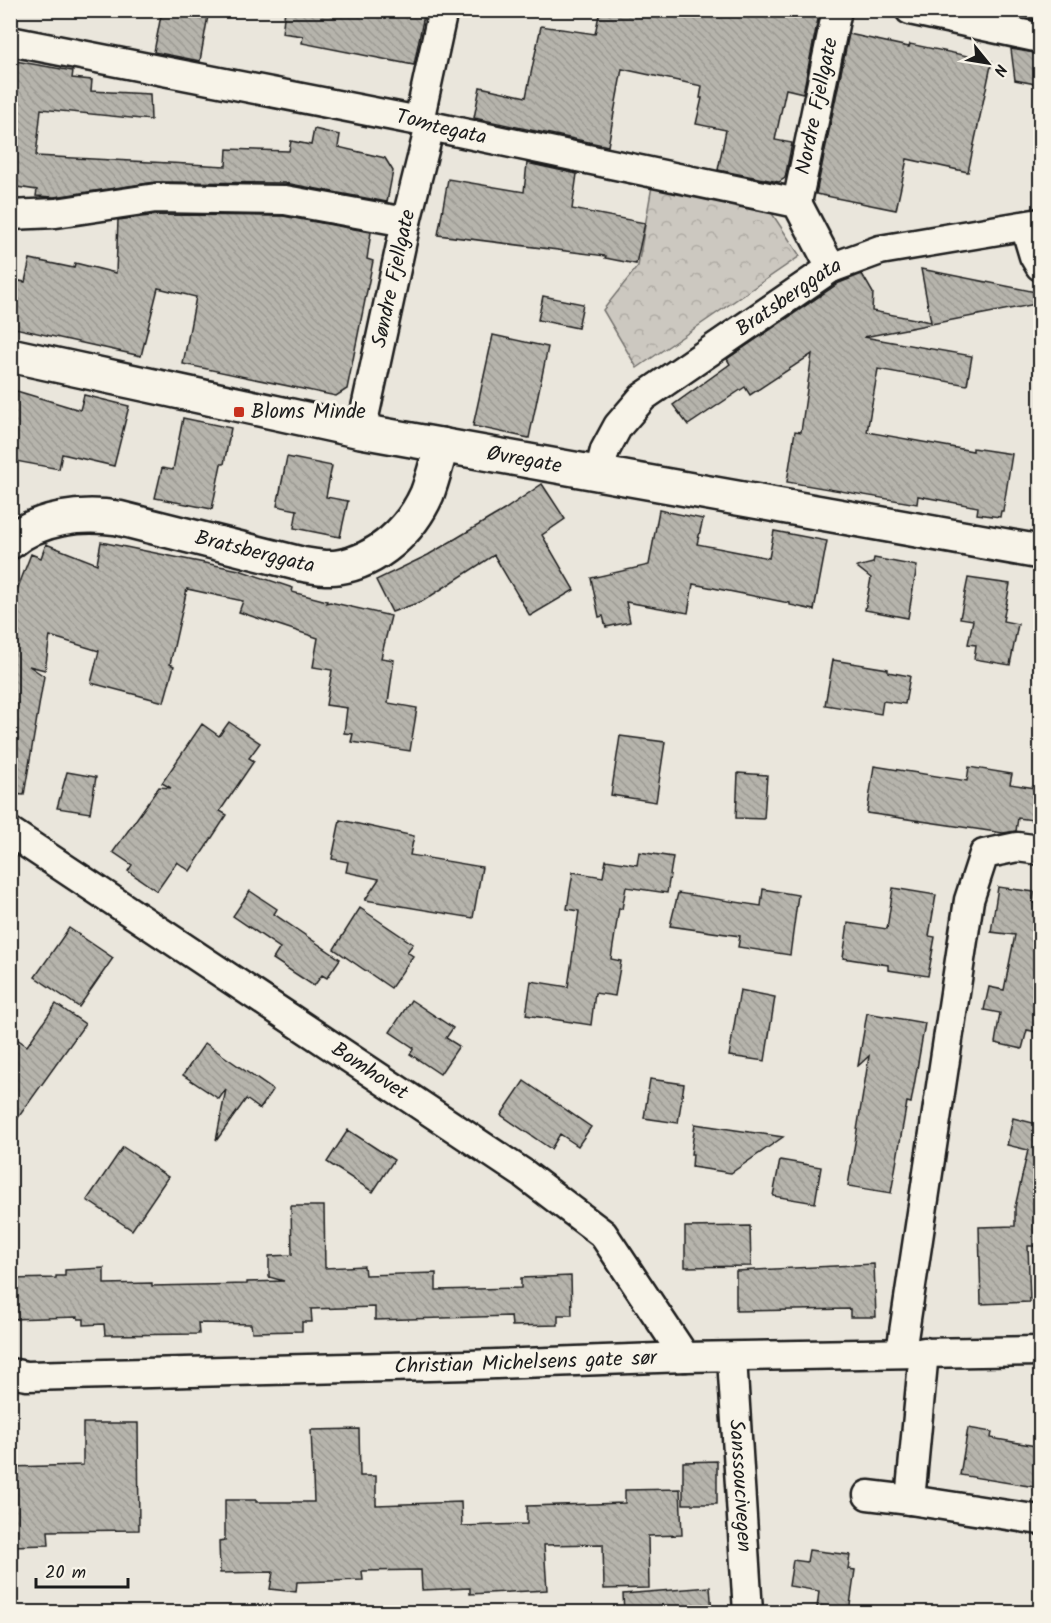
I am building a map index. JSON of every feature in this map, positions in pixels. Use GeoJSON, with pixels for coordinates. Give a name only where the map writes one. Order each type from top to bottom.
{"type":"FeatureCollection","features":[{"type":"Feature","properties":{"kind":"street","name":"Søndre Fjellgate"},"geometry":{"type":"LineString","coordinates":[[361,431],[406,222],[443,10]]}},
{"type":"Feature","properties":{"kind":"street","name":"Nordre Fjellgate"},"geometry":{"type":"LineString","coordinates":[[797,203],[837,10]]}},
{"type":"Feature","properties":{"kind":"street"},"geometry":{"type":"LineString","coordinates":[[910,10],[1041,38]]}},
{"type":"Feature","properties":{"kind":"street","name":"Tomtegata"},"geometry":{"type":"LineString","coordinates":[[10,41],[424,124],[797,203]]}},
{"type":"Feature","properties":{"kind":"street"},"geometry":{"type":"LineString","coordinates":[[10,215],[56,213],[156,198],[285,200],[406,222]]}},
{"type":"Feature","properties":{"kind":"street"},"geometry":{"type":"LineString","coordinates":[[797,203],[831,268]]}},
{"type":"Feature","properties":{"kind":"street"},"geometry":{"type":"LineString","coordinates":[[1033,224],[1034,256],[1041,266]]}},
{"type":"Feature","properties":{"kind":"street","name":"Bratsberggata"},"geometry":{"type":"LineString","coordinates":[[599,473],[605,450],[618,426],[643,396],[831,268],[880,250],[1033,224]]}},
{"type":"Feature","properties":{"kind":"street","name":"Øvregate"},"geometry":{"type":"LineString","coordinates":[[10,355],[361,431],[1041,552]]}},
{"type":"Feature","properties":{"kind":"street","name":"Bratsberggata"},"geometry":{"type":"LineString","coordinates":[[10,542],[19,535],[44,524],[74,517],[97,515],[118,518],[301,564],[336,567],[351,564],[385,548],[415,514],[426,494],[442,445]]}},
{"type":"Feature","properties":{"kind":"street","name":"Bomhovet"},"geometry":{"type":"LineString","coordinates":[[10,832],[524,1174],[603,1234],[685,1358]]}},
{"type":"Feature","properties":{"kind":"street"},"geometry":{"type":"LineString","coordinates":[[910,1500],[912,1352],[969,900],[984,854],[1017,847],[1041,850]]}},
{"type":"Feature","properties":{"kind":"street","name":"Christian Michelsens gate sør"},"geometry":{"type":"LineString","coordinates":[[10,1373],[27,1376],[912,1352],[1041,1351]]}},
{"type":"Feature","properties":{"kind":"street","name":"Sanssoucivegen"},"geometry":{"type":"LineString","coordinates":[[732,1358],[748,1612]]}},
{"type":"Feature","properties":{"kind":"street"},"geometry":{"type":"LineString","coordinates":[[868,1495],[1041,1520]]}},
{"type":"Feature","properties":{"kind":"green space"},"geometry":{"type":"Polygon","coordinates":[[[652,186],[771,212],[800,256],[637,368],[603,310],[638,266],[652,186]]]}},
{"type":"Feature","properties":{"kind":"building"},"geometry":{"type":"Polygon","coordinates":[[[162,10],[209,10],[200,61],[154,52],[162,10]]]}},
{"type":"Feature","properties":{"kind":"building"},"geometry":{"type":"Polygon","coordinates":[[[285,10],[425,10],[414,65],[302,43],[303,36],[282,33],[285,10]]]}},
{"type":"Feature","properties":{"kind":"building"},"geometry":{"type":"Polygon","coordinates":[[[600,10],[813,10],[818,19],[803,93],[786,89],[775,140],[792,143],[785,178],[779,182],[718,170],[726,130],[696,124],[702,98],[700,98],[702,86],[622,69],[608,146],[474,118],[480,87],[526,97],[541,26],[595,34],[600,10]]]}},
{"type":"Feature","properties":{"kind":"building"},"geometry":{"type":"Polygon","coordinates":[[[1007,10],[1041,10],[1041,21],[1007,14],[1007,10]]]}},
{"type":"Feature","properties":{"kind":"building"},"geometry":{"type":"Polygon","coordinates":[[[849,34],[992,61],[968,172],[907,159],[896,210],[816,194],[849,34]]]}},
{"type":"Feature","properties":{"kind":"building"},"geometry":{"type":"Polygon","coordinates":[[[1011,49],[1041,54],[1041,85],[1015,80],[1011,49]]]}},
{"type":"Feature","properties":{"kind":"building"},"geometry":{"type":"Polygon","coordinates":[[[15,61],[73,71],[72,78],[92,80],[91,91],[150,94],[151,120],[41,109],[36,156],[226,166],[227,149],[289,151],[291,141],[311,145],[314,129],[340,135],[338,147],[385,158],[393,171],[387,202],[285,183],[156,182],[54,197],[36,196],[37,190],[10,186],[10,91],[15,61]]]}},
{"type":"Feature","properties":{"kind":"building"},"geometry":{"type":"Polygon","coordinates":[[[527,163],[577,174],[572,209],[645,223],[636,264],[605,258],[606,256],[438,235],[448,179],[524,192],[527,163]]]}},
{"type":"Feature","properties":{"kind":"building"},"geometry":{"type":"Polygon","coordinates":[[[157,215],[283,216],[371,232],[367,259],[373,261],[347,389],[336,396],[183,364],[196,297],[158,288],[141,356],[10,327],[10,279],[25,282],[30,259],[74,268],[75,263],[116,273],[118,220],[157,215]]]}},
{"type":"Feature","properties":{"kind":"building"},"geometry":{"type":"Polygon","coordinates":[[[921,269],[1041,293],[1041,303],[864,337],[972,356],[967,385],[878,369],[867,432],[973,451],[973,448],[1012,454],[1003,511],[1000,517],[977,514],[978,507],[918,496],[917,504],[787,482],[795,431],[801,432],[812,354],[750,395],[745,387],[688,425],[673,405],[730,364],[727,359],[839,283],[862,274],[873,293],[872,311],[931,322],[921,269]]]}},
{"type":"Feature","properties":{"kind":"building"},"geometry":{"type":"Polygon","coordinates":[[[543,296],[583,304],[578,328],[538,320],[543,296]]]}},
{"type":"Feature","properties":{"kind":"building"},"geometry":{"type":"Polygon","coordinates":[[[493,335],[548,347],[529,438],[473,426],[493,335]]]}},
{"type":"Feature","properties":{"kind":"building"},"geometry":{"type":"Polygon","coordinates":[[[10,389],[80,410],[84,395],[129,406],[114,466],[62,454],[59,469],[10,460],[10,389]]]}},
{"type":"Feature","properties":{"kind":"building"},"geometry":{"type":"Polygon","coordinates":[[[183,418],[231,428],[212,509],[155,498],[162,468],[173,470],[183,418]]]}},
{"type":"Feature","properties":{"kind":"building"},"geometry":{"type":"Polygon","coordinates":[[[287,457],[332,466],[326,497],[348,501],[340,537],[294,528],[297,510],[277,506],[287,457]]]}},
{"type":"Feature","properties":{"kind":"building"},"geometry":{"type":"Polygon","coordinates":[[[542,484],[565,519],[542,535],[574,590],[530,616],[494,555],[423,601],[392,612],[376,580],[428,555],[504,510],[542,484]]]}},
{"type":"Feature","properties":{"kind":"building"},"geometry":{"type":"Polygon","coordinates":[[[659,510],[703,519],[697,544],[769,558],[774,531],[827,541],[814,610],[790,605],[790,603],[693,584],[688,613],[626,602],[630,622],[606,627],[603,616],[599,617],[591,578],[649,565],[659,510]]]}},
{"type":"Feature","properties":{"kind":"building"},"geometry":{"type":"Polygon","coordinates":[[[101,542],[239,570],[293,588],[292,592],[327,601],[326,603],[391,616],[381,658],[394,660],[388,703],[417,708],[410,751],[351,742],[353,734],[344,733],[347,708],[326,705],[332,670],[313,667],[318,638],[239,612],[243,601],[187,589],[170,664],[174,666],[164,702],[91,683],[99,651],[50,636],[45,670],[29,666],[44,676],[24,795],[10,794],[10,608],[31,554],[41,558],[46,544],[97,564],[101,542]]]}},
{"type":"Feature","properties":{"kind":"building"},"geometry":{"type":"Polygon","coordinates":[[[874,558],[917,566],[908,618],[865,610],[871,578],[857,567],[873,563],[874,558]]]}},
{"type":"Feature","properties":{"kind":"building"},"geometry":{"type":"Polygon","coordinates":[[[968,578],[1010,584],[1003,621],[1018,624],[1010,665],[974,659],[976,645],[968,644],[973,620],[960,618],[968,578]]]}},
{"type":"Feature","properties":{"kind":"building"},"geometry":{"type":"Polygon","coordinates":[[[833,660],[888,669],[888,672],[910,676],[905,704],[883,701],[881,714],[825,705],[833,660]]]}},
{"type":"Feature","properties":{"kind":"building"},"geometry":{"type":"Polygon","coordinates":[[[229,722],[260,743],[249,758],[254,761],[220,811],[227,815],[190,871],[177,862],[157,891],[128,871],[132,865],[113,852],[159,787],[171,788],[162,783],[202,724],[219,736],[229,722]]]}},
{"type":"Feature","properties":{"kind":"building"},"geometry":{"type":"Polygon","coordinates":[[[620,736],[665,742],[656,802],[611,795],[620,736]]]}},
{"type":"Feature","properties":{"kind":"building"},"geometry":{"type":"Polygon","coordinates":[[[874,766],[967,781],[969,767],[1012,774],[1010,784],[1041,789],[1041,821],[1018,818],[1016,831],[1003,833],[867,813],[874,766]]]}},
{"type":"Feature","properties":{"kind":"building"},"geometry":{"type":"Polygon","coordinates":[[[67,772],[96,777],[90,813],[57,808],[67,772]]]}},
{"type":"Feature","properties":{"kind":"building"},"geometry":{"type":"Polygon","coordinates":[[[738,773],[767,775],[764,819],[736,818],[738,773]]]}},
{"type":"Feature","properties":{"kind":"building"},"geometry":{"type":"Polygon","coordinates":[[[340,820],[414,836],[410,855],[482,867],[473,918],[365,900],[379,879],[346,872],[348,862],[332,859],[340,820]]]}},
{"type":"Feature","properties":{"kind":"building"},"geometry":{"type":"Polygon","coordinates":[[[639,852],[673,857],[667,893],[626,887],[622,909],[619,908],[611,959],[621,961],[615,996],[595,993],[591,1025],[526,1015],[531,981],[568,987],[579,911],[567,909],[573,872],[603,877],[606,860],[637,865],[639,852]]]}},
{"type":"Feature","properties":{"kind":"building"},"geometry":{"type":"Polygon","coordinates":[[[998,887],[1034,892],[1033,903],[1041,904],[1041,962],[1036,986],[1041,987],[1041,1033],[1027,1030],[1022,1049],[995,1043],[1000,1013],[984,1010],[989,987],[1004,990],[1015,935],[991,932],[998,887]]]}},
{"type":"Feature","properties":{"kind":"building"},"geometry":{"type":"Polygon","coordinates":[[[893,888],[936,895],[929,936],[935,937],[928,976],[888,970],[888,965],[843,958],[848,923],[887,929],[893,888]]]}},
{"type":"Feature","properties":{"kind":"building"},"geometry":{"type":"Polygon","coordinates":[[[763,889],[798,895],[790,955],[738,947],[740,936],[670,926],[678,893],[761,906],[763,889]]]}},
{"type":"Feature","properties":{"kind":"building"},"geometry":{"type":"Polygon","coordinates":[[[250,891],[277,909],[274,914],[340,959],[327,978],[322,975],[314,986],[273,959],[280,948],[233,916],[250,891]]]}},
{"type":"Feature","properties":{"kind":"building"},"geometry":{"type":"Polygon","coordinates":[[[360,908],[413,944],[407,952],[413,956],[391,988],[334,949],[360,908]]]}},
{"type":"Feature","properties":{"kind":"building"},"geometry":{"type":"Polygon","coordinates":[[[69,928],[113,958],[79,1007],[35,977],[69,928]]]}},
{"type":"Feature","properties":{"kind":"building"},"geometry":{"type":"Polygon","coordinates":[[[740,990],[775,997],[765,1061],[729,1056],[740,990]]]}},
{"type":"Feature","properties":{"kind":"building"},"geometry":{"type":"Polygon","coordinates":[[[411,1000],[453,1028],[446,1038],[459,1046],[440,1074],[410,1054],[414,1048],[390,1032],[411,1000]]]}},
{"type":"Feature","properties":{"kind":"building"},"geometry":{"type":"Polygon","coordinates":[[[56,1004],[85,1024],[10,1129],[10,1034],[27,1046],[56,1004]]]}},
{"type":"Feature","properties":{"kind":"building"},"geometry":{"type":"Polygon","coordinates":[[[867,1013],[925,1023],[911,1103],[907,1102],[891,1193],[848,1186],[869,1056],[858,1066],[867,1013]]]}},
{"type":"Feature","properties":{"kind":"building"},"geometry":{"type":"Polygon","coordinates":[[[205,1043],[273,1090],[260,1109],[246,1099],[216,1141],[226,1089],[219,1099],[183,1075],[205,1043]]]}},
{"type":"Feature","properties":{"kind":"building"},"geometry":{"type":"Polygon","coordinates":[[[650,1079],[684,1084],[678,1123],[644,1118],[650,1079]]]}},
{"type":"Feature","properties":{"kind":"building"},"geometry":{"type":"Polygon","coordinates":[[[524,1081],[591,1127],[578,1146],[560,1134],[551,1149],[501,1115],[524,1081]]]}},
{"type":"Feature","properties":{"kind":"building"},"geometry":{"type":"Polygon","coordinates":[[[1013,1118],[1041,1125],[1041,1246],[1028,1246],[1030,1302],[981,1304],[979,1227],[1015,1226],[1015,1207],[1028,1150],[1007,1145],[1013,1118]]]}},
{"type":"Feature","properties":{"kind":"building"},"geometry":{"type":"Polygon","coordinates":[[[695,1124],[783,1137],[731,1173],[692,1167],[693,1154],[691,1154],[695,1124]]]}},
{"type":"Feature","properties":{"kind":"building"},"geometry":{"type":"Polygon","coordinates":[[[348,1130],[394,1160],[373,1192],[327,1162],[348,1130]]]}},
{"type":"Feature","properties":{"kind":"building"},"geometry":{"type":"Polygon","coordinates":[[[123,1147],[168,1177],[132,1230],[87,1200],[123,1147]]]}},
{"type":"Feature","properties":{"kind":"building"},"geometry":{"type":"Polygon","coordinates":[[[780,1160],[821,1167],[815,1203],[773,1196],[780,1160]]]}},
{"type":"Feature","properties":{"kind":"building"},"geometry":{"type":"Polygon","coordinates":[[[291,1206],[324,1206],[325,1268],[364,1266],[365,1275],[436,1273],[436,1290],[521,1288],[521,1278],[571,1276],[572,1315],[558,1315],[558,1325],[512,1326],[511,1316],[375,1320],[375,1307],[311,1309],[312,1322],[302,1322],[302,1331],[252,1332],[251,1324],[198,1323],[199,1334],[105,1335],[104,1324],[84,1325],[84,1319],[78,1319],[78,1317],[10,1319],[10,1279],[56,1278],[56,1276],[65,1276],[65,1270],[104,1268],[104,1284],[152,1283],[152,1286],[284,1281],[269,1277],[269,1256],[292,1255],[291,1206]]]}},
{"type":"Feature","properties":{"kind":"building"},"geometry":{"type":"Polygon","coordinates":[[[750,1226],[751,1266],[685,1267],[685,1227],[750,1226]]]}},
{"type":"Feature","properties":{"kind":"building"},"geometry":{"type":"Polygon","coordinates":[[[874,1264],[876,1317],[850,1317],[850,1309],[736,1311],[736,1271],[874,1264]]]}},
{"type":"Feature","properties":{"kind":"building"},"geometry":{"type":"Polygon","coordinates":[[[83,1423],[138,1423],[139,1530],[48,1531],[49,1545],[10,1546],[10,1467],[83,1465],[83,1423]]]}},
{"type":"Feature","properties":{"kind":"building"},"geometry":{"type":"Polygon","coordinates":[[[968,1428],[992,1432],[991,1438],[1041,1447],[1041,1488],[960,1475],[968,1428]]]}},
{"type":"Feature","properties":{"kind":"building"},"geometry":{"type":"Polygon","coordinates":[[[359,1429],[360,1476],[376,1476],[376,1505],[461,1502],[462,1526],[527,1524],[527,1506],[625,1503],[625,1490],[680,1489],[682,1535],[648,1536],[649,1588],[604,1589],[603,1544],[544,1545],[547,1590],[470,1594],[470,1588],[422,1590],[421,1570],[362,1571],[363,1580],[297,1582],[296,1592],[270,1589],[273,1572],[220,1573],[219,1541],[225,1540],[225,1500],[314,1502],[311,1430],[359,1429]]]}},
{"type":"Feature","properties":{"kind":"building"},"geometry":{"type":"Polygon","coordinates":[[[717,1461],[717,1504],[683,1504],[683,1462],[717,1461]]]}},
{"type":"Feature","properties":{"kind":"building"},"geometry":{"type":"Polygon","coordinates":[[[809,1550],[850,1555],[848,1569],[855,1570],[849,1612],[817,1608],[819,1591],[789,1586],[793,1560],[807,1562],[809,1550]]]}},
{"type":"Feature","properties":{"kind":"building"},"geometry":{"type":"Polygon","coordinates":[[[710,1587],[712,1612],[624,1612],[623,1594],[710,1587]]]}},
{"type":"Feature","properties":{"kind":"place","name":"Bloms Minde"},"geometry":{"type":"Point","coordinates":[239,412]}}]}
